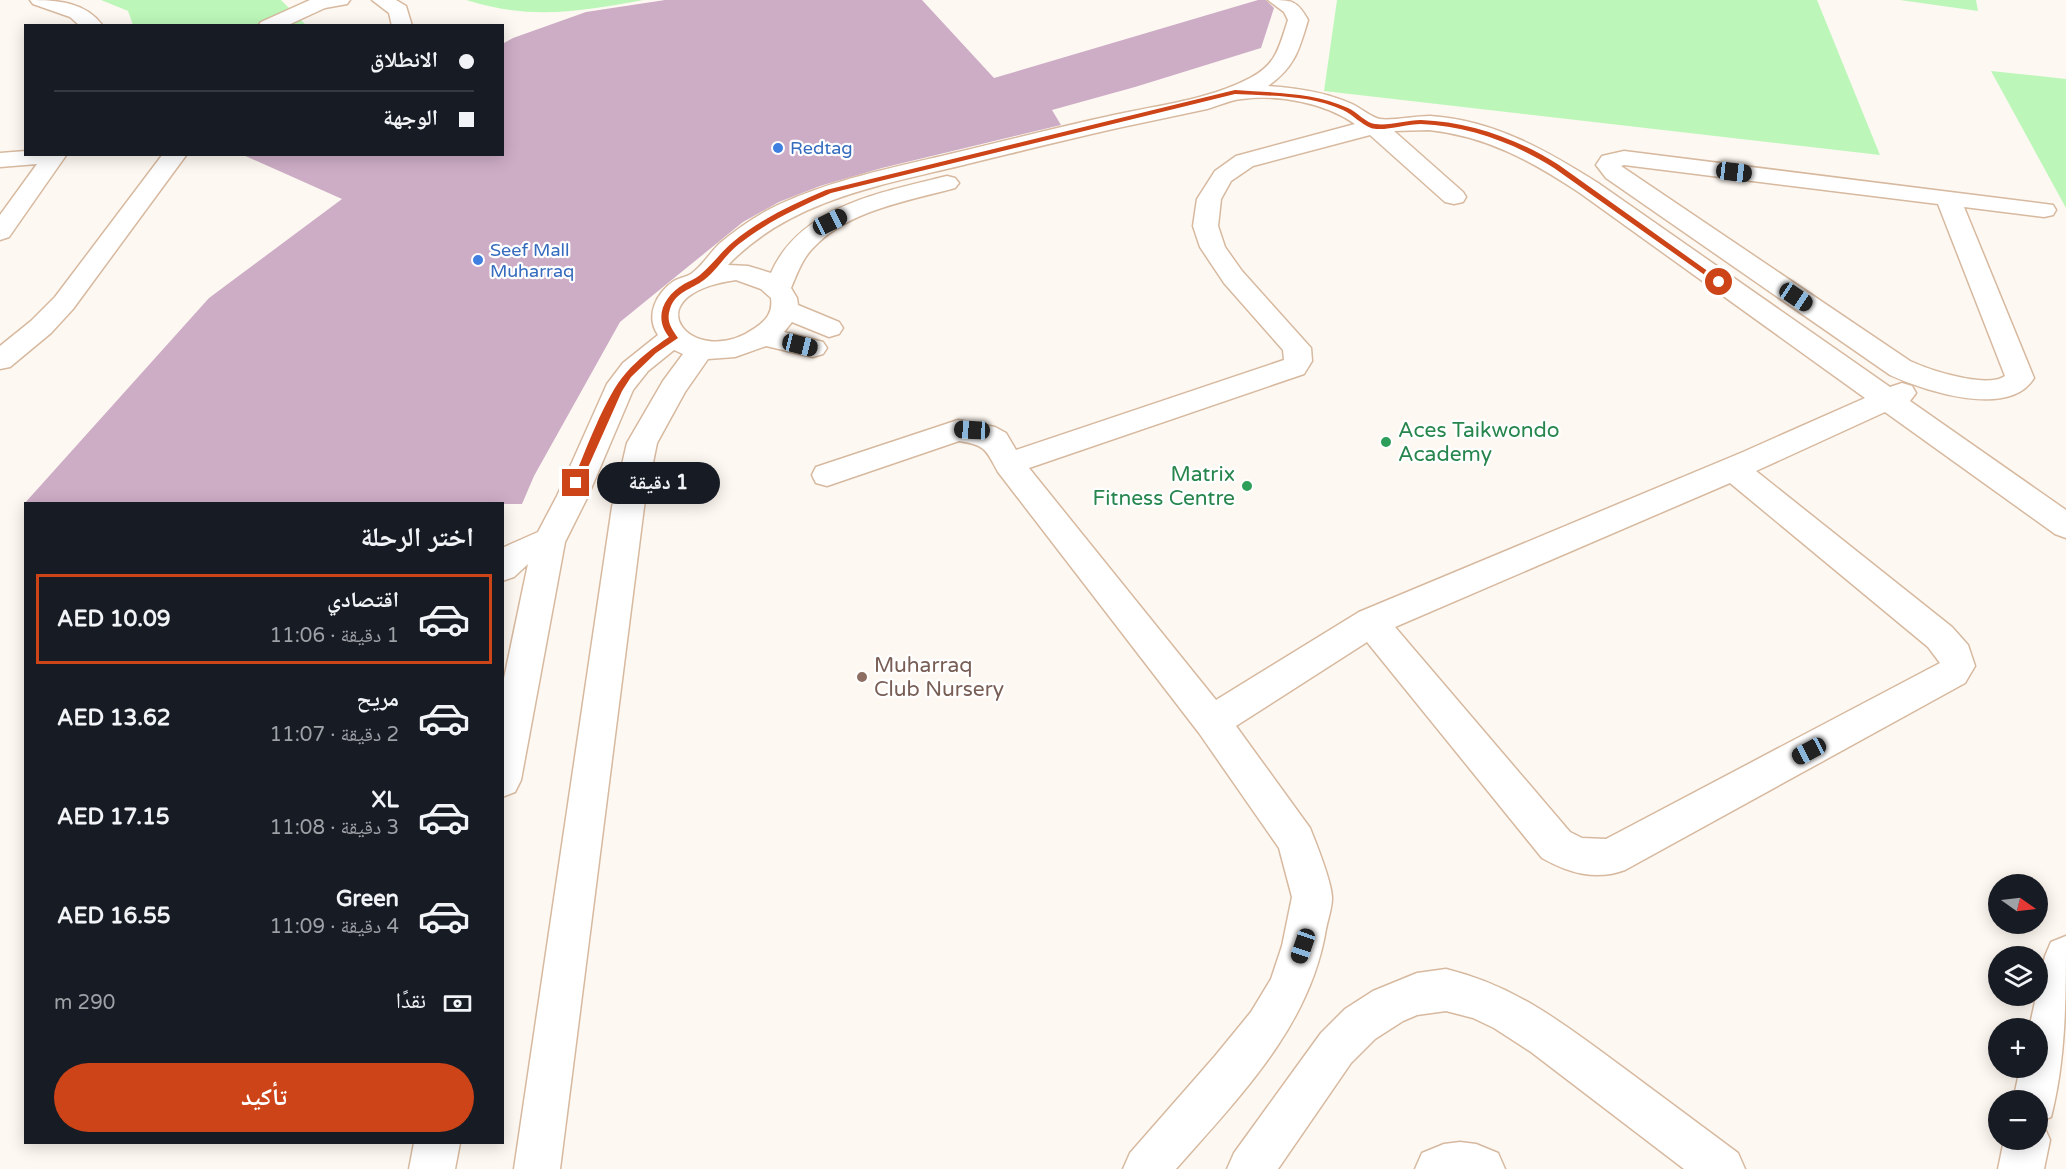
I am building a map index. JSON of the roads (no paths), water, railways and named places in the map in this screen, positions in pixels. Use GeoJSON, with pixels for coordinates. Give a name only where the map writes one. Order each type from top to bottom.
{"type":"FeatureCollection","features":[{"type":"Feature","properties":{"kind":"lane"},"geometry":{"type":"LineString","coordinates":[[40,0],[77,13],[91,24]]}},
{"type":"Feature","properties":{"kind":"lane"},"geometry":{"type":"LineString","coordinates":[[273,24],[321,3],[340,0]]}},
{"type":"Feature","properties":{"kind":"lane"},"geometry":{"type":"LineString","coordinates":[[382,0],[399,10],[402,24]]}},
{"type":"Feature","properties":{"kind":"lane"},"geometry":{"type":"LineString","coordinates":[[701,278],[723,254],[756,228],[787,210],[828,191],[1078,129],[1202,102],[1235,92],[1275,72],[1285,58],[1298,20],[1292,8],[1278,0]]}},
{"type":"Feature","properties":{"kind":"lane"},"geometry":{"type":"LineString","coordinates":[[1179,87],[1190,90],[1202,102]]}},
{"type":"Feature","properties":{"kind":"lane"},"geometry":{"type":"LineString","coordinates":[[1235,92],[1305,96],[1346,109],[1373,126],[1454,197]]}},
{"type":"Feature","properties":{"kind":"lane"},"geometry":{"type":"LineString","coordinates":[[504,770],[549,541],[562,519],[590,449],[618,390],[628,375],[653,351],[688,343],[734,348],[763,336],[781,318],[781,298],[789,258],[813,232],[848,213],[1043,155],[1224,111],[1235,101],[1235,92]]}},
{"type":"Feature","properties":{"kind":"lane"},"geometry":{"type":"LineString","coordinates":[[1078,129],[1071,121],[1075,112],[1146,94]]}},
{"type":"Feature","properties":{"kind":"lane"},"geometry":{"type":"LineString","coordinates":[[1009,464],[1294,367],[1298,361],[1297,348],[1216,255],[1207,236],[1204,218],[1208,201],[1216,185],[1230,171],[1248,159],[1373,126],[1419,122],[1479,131],[1534,152],[2066,526]]}},
{"type":"Feature","properties":{"kind":"lane"},"geometry":{"type":"LineString","coordinates":[[0,160],[44,156]]}},
{"type":"Feature","properties":{"kind":"lane"},"geometry":{"type":"LineString","coordinates":[[0,232],[54,156]]}},
{"type":"Feature","properties":{"kind":"lane"},"geometry":{"type":"LineString","coordinates":[[0,360],[41,327],[64,303],[174,156]]}},
{"type":"Feature","properties":{"kind":"lane"},"geometry":{"type":"LineString","coordinates":[[1948,198],[2020,378],[2017,384],[2004,390],[1927,380],[1900,368],[1635,187],[1610,169],[1608,165],[1610,161],[1624,158],[1948,198],[2044,210]]}},
{"type":"Feature","properties":{"kind":"lane"},"geometry":{"type":"LineString","coordinates":[[1588,188],[1635,187]]}},
{"type":"Feature","properties":{"kind":"lane"},"geometry":{"type":"LineString","coordinates":[[688,343],[667,329],[664,318],[666,306],[686,286],[701,278],[718,274],[744,273],[768,280],[781,298],[821,338],[763,336]]}},
{"type":"Feature","properties":{"kind":"lane"},"geometry":{"type":"LineString","coordinates":[[537,1169],[628,507],[642,443],[673,388],[688,343]]}},
{"type":"Feature","properties":{"kind":"lane"},"geometry":{"type":"LineString","coordinates":[[1212,722],[1371,622],[1887,402],[1927,380]]}},
{"type":"Feature","properties":{"kind":"lane"},"geometry":{"type":"LineString","coordinates":[[827,475],[958,430],[978,432],[995,440],[1009,464],[1212,722],[1296,841],[1312,897],[1303,946],[1288,990],[1266,1027],[1231,1072],[1146,1169]]}},
{"type":"Feature","properties":{"kind":"lane"},"geometry":{"type":"LineString","coordinates":[[1371,622],[1556,845],[1585,858],[1611,857],[1953,673],[1958,666],[1956,656],[1940,638],[1733,469]]}},
{"type":"Feature","properties":{"kind":"lane"},"geometry":{"type":"LineString","coordinates":[[504,566],[513,557],[549,541]]}},
{"type":"Feature","properties":{"kind":"lane"},"geometry":{"type":"LineString","coordinates":[[2037,1090],[2066,956]]}},
{"type":"Feature","properties":{"kind":"lane"},"geometry":{"type":"LineString","coordinates":[[1250,1169],[1336,1048],[1360,1024],[1388,1006],[1417,994],[1446,990],[1478,998],[1509,1013],[1546,1037],[1722,1169]]}},
{"type":"Feature","properties":{"kind":"lane"},"geometry":{"type":"LineString","coordinates":[[432,1169],[437,1144]]}},
{"type":"Feature","properties":{"kind":"lane"},"geometry":{"type":"LineString","coordinates":[[2021,1169],[2025,1150]]}},
{"type":"Feature","properties":{"kind":"lane"},"geometry":{"type":"LineString","coordinates":[[1438,1169],[1450,1165],[1468,1165],[1482,1169]]}},
{"type":"Feature","properties":{"kind":"place","name":"Redtag"},"geometry":{"type":"Point","coordinates":[778,148]}},
{"type":"Feature","properties":{"kind":"place","name":"Seef Mall Muharraq"},"geometry":{"type":"Point","coordinates":[478,260]}},
{"type":"Feature","properties":{"kind":"place","name":"Aces Taikwondo Academy"},"geometry":{"type":"Point","coordinates":[1386,442]}},
{"type":"Feature","properties":{"kind":"place","name":"Matrix Fitness Centre"},"geometry":{"type":"Point","coordinates":[1247,486]}},
{"type":"Feature","properties":{"kind":"place","name":"Muharraq Club Nursery"},"geometry":{"type":"Point","coordinates":[862,677]}}]}
